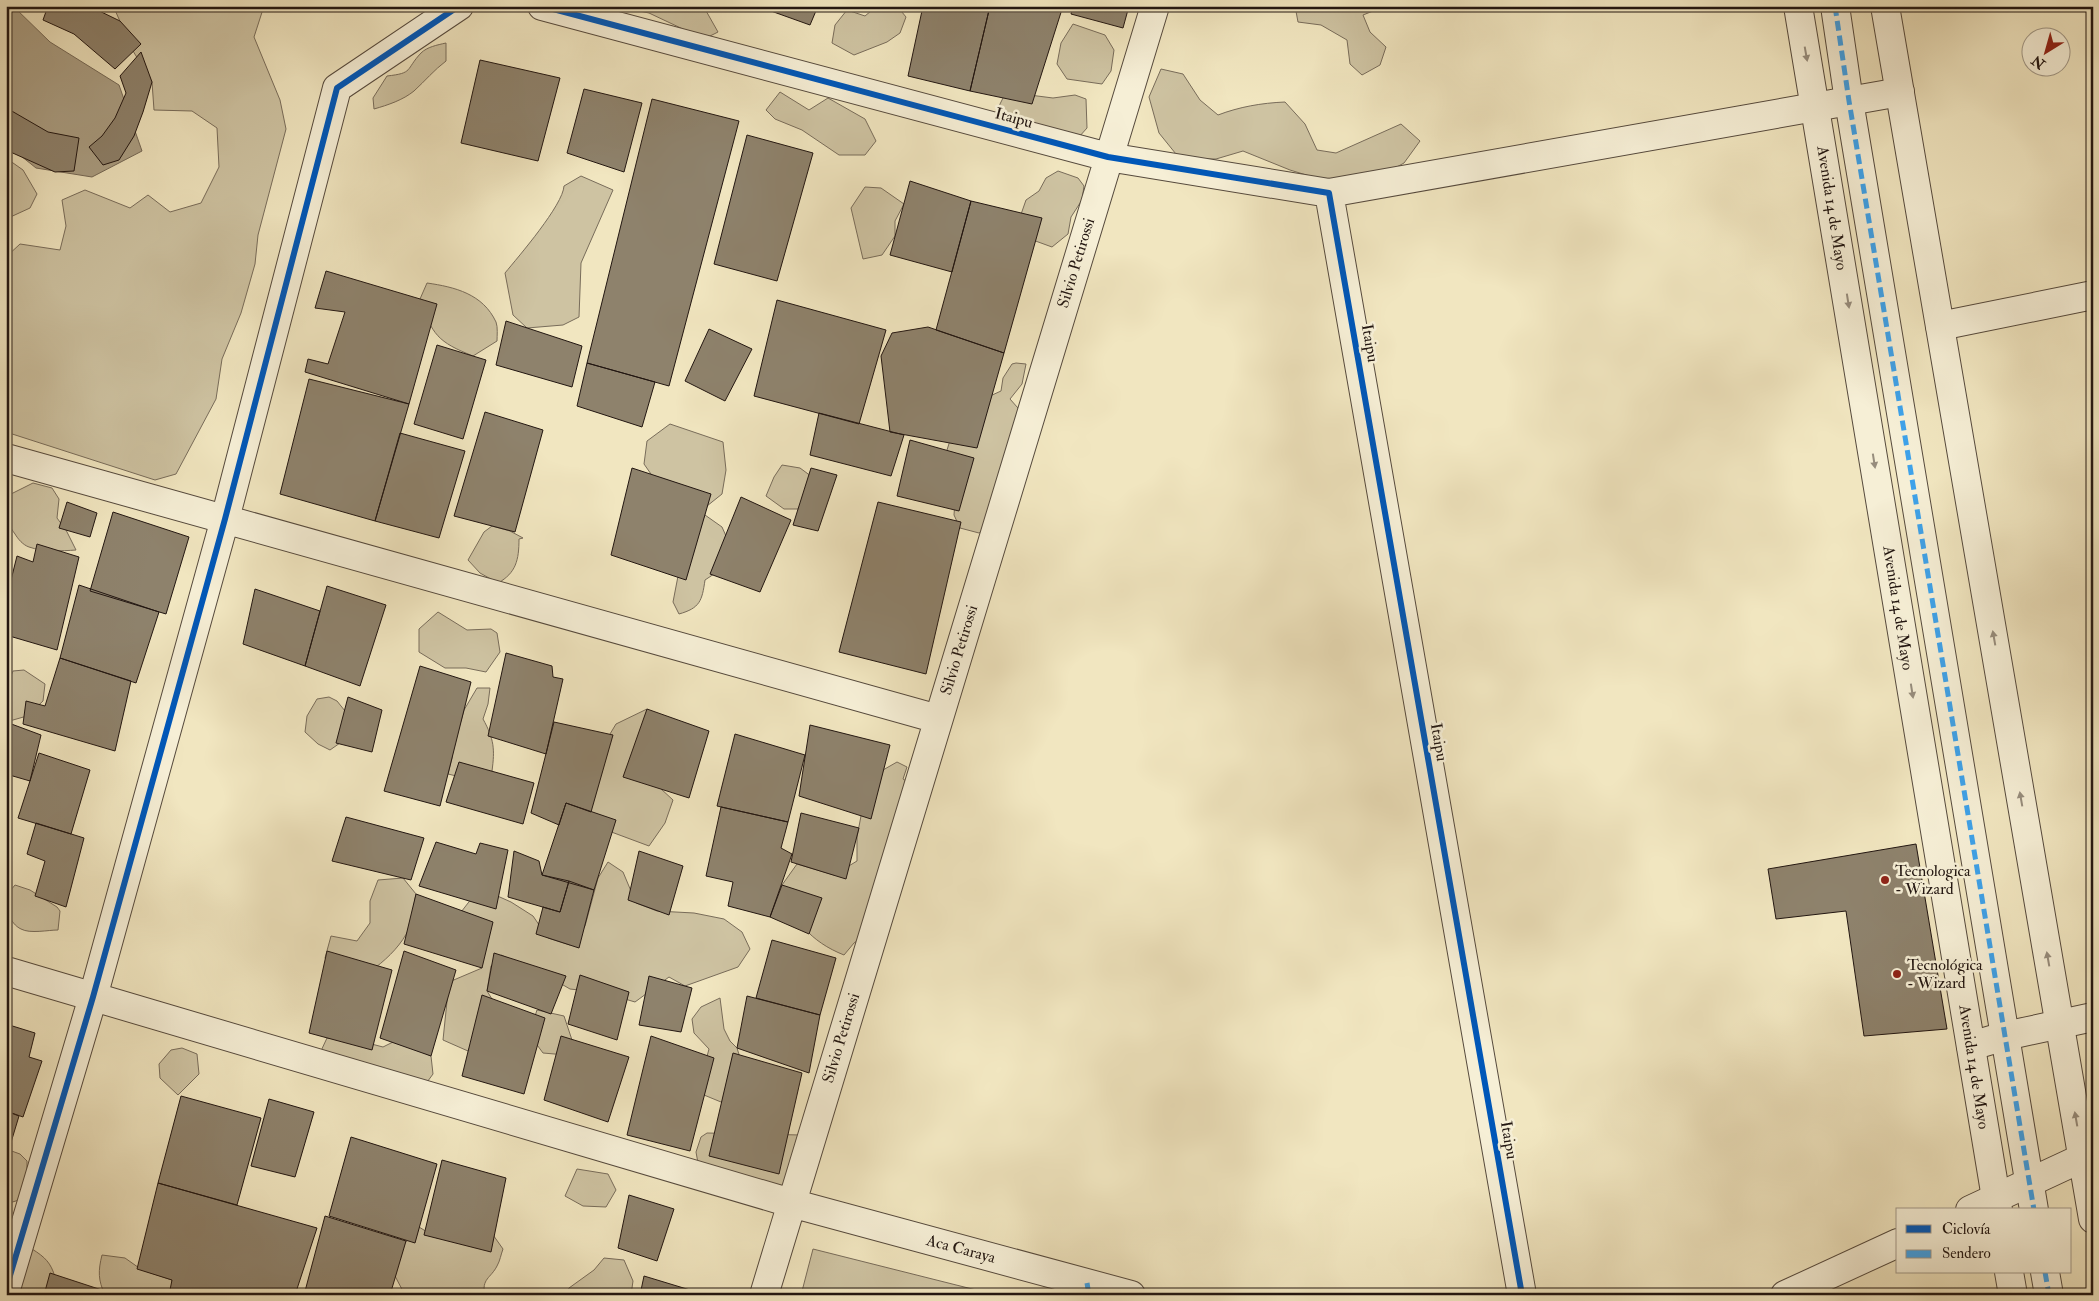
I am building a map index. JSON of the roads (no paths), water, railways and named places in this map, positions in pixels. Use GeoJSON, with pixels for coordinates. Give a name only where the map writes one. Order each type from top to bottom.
{"type":"FeatureCollection","features":[{"type":"Feature","properties":{"kind":"street"},"geometry":{"type":"LineString","coordinates":[[6,1289],[92,997],[225,519],[337,88],[459,6]]}},
{"type":"Feature","properties":{"kind":"street","name":"Itaipu"},"geometry":{"type":"LineString","coordinates":[[542,6],[1108,157],[1329,193],[1522,1295]]}},
{"type":"Feature","properties":{"kind":"street","name":"Silvio Petirossi"},"geometry":{"type":"LineString","coordinates":[[764,1295],[1155,6]]}},
{"type":"Feature","properties":{"kind":"street","name":"Avenida 14 de Mayo"},"geometry":{"type":"LineString","coordinates":[[1798,6],[1997,1204]]}},
{"type":"Feature","properties":{"kind":"street"},"geometry":{"type":"LineString","coordinates":[[1836,6],[1850,101],[2034,1208]]}},
{"type":"Feature","properties":{"kind":"street"},"geometry":{"type":"LineString","coordinates":[[1885,6],[2093,1219]]}},
{"type":"Feature","properties":{"kind":"street"},"geometry":{"type":"LineString","coordinates":[[1329,193],[1900,92]]}},
{"type":"Feature","properties":{"kind":"street"},"geometry":{"type":"LineString","coordinates":[[1940,326],[2093,295]]}},
{"type":"Feature","properties":{"kind":"street"},"geometry":{"type":"LineString","coordinates":[[6,458],[938,718]]}},
{"type":"Feature","properties":{"kind":"street","name":"Aca Caraya"},"geometry":{"type":"LineString","coordinates":[[6,971],[792,1202],[1131,1295]]}},
{"type":"Feature","properties":{"kind":"street"},"geometry":{"type":"LineString","coordinates":[[1971,1046],[2005,1036],[2093,1016]]}},
{"type":"Feature","properties":{"kind":"street"},"geometry":{"type":"LineString","coordinates":[[1979,1208],[1997,1204],[2030,1183],[2082,1158]]}},
{"type":"Feature","properties":{"kind":"street"},"geometry":{"type":"LineString","coordinates":[[1785,1295],[1896,1244]]}},
{"type":"Feature","properties":{"kind":"street"},"geometry":{"type":"LineString","coordinates":[[2009,1274],[2012,1295]]}},
{"type":"Feature","properties":{"kind":"street"},"geometry":{"type":"LineString","coordinates":[[2045,1274],[2049,1295]]}},
{"type":"Feature","properties":{"kind":"place","name":"Tecnologica - Wizard"},"geometry":{"type":"Point","coordinates":[1885,880]}},
{"type":"Feature","properties":{"kind":"place","name":"Tecnológica - Wizard"},"geometry":{"type":"Point","coordinates":[1897,974]}}]}
